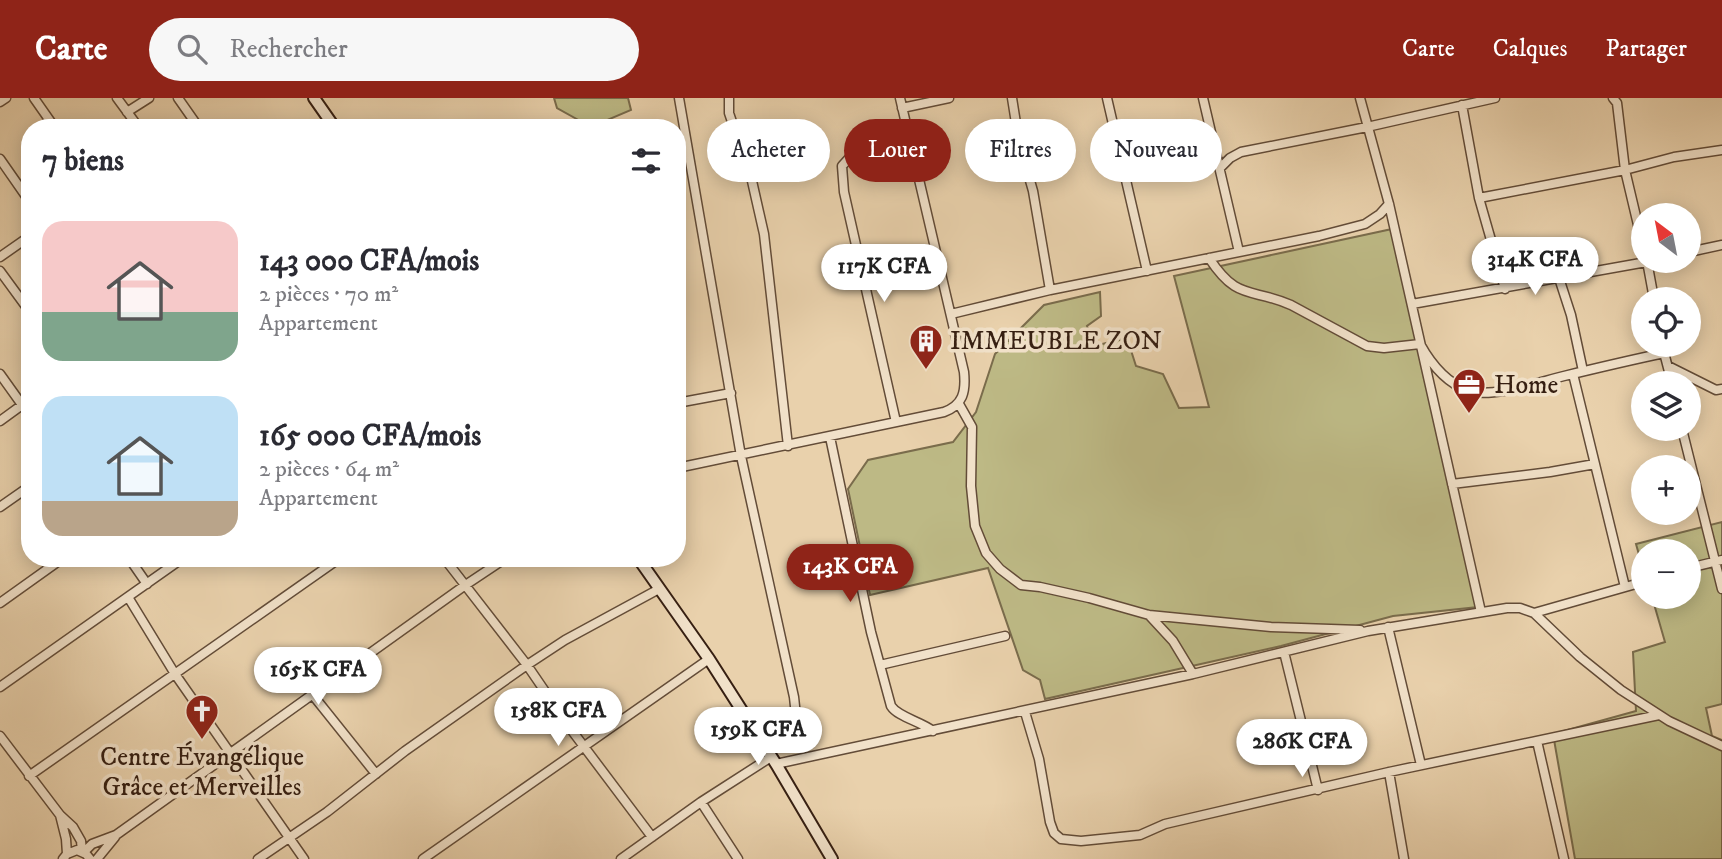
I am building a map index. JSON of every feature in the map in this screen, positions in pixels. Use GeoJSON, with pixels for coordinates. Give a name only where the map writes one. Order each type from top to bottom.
{"type":"FeatureCollection","features":[{"type":"Feature","properties":{"kind":"street"},"geometry":{"type":"LineString","coordinates":[[0,102],[6,98]]}},
{"type":"Feature","properties":{"kind":"street"},"geometry":{"type":"LineString","coordinates":[[34,98],[49,119]]}},
{"type":"Feature","properties":{"kind":"street"},"geometry":{"type":"LineString","coordinates":[[117,98],[132,119]]}},
{"type":"Feature","properties":{"kind":"street"},"geometry":{"type":"LineString","coordinates":[[127,112],[149,98]]}},
{"type":"Feature","properties":{"kind":"street"},"geometry":{"type":"LineString","coordinates":[[178,98],[193,119]]}},
{"type":"Feature","properties":{"kind":"street"},"geometry":{"type":"LineString","coordinates":[[314,98],[329,119]]}},
{"type":"Feature","properties":{"kind":"street"},"geometry":{"type":"LineString","coordinates":[[679,98],[683,119]]}},
{"type":"Feature","properties":{"kind":"street"},"geometry":{"type":"LineString","coordinates":[[729,98],[729,113],[752,181],[764,234],[788,446]]}},
{"type":"Feature","properties":{"kind":"street"},"geometry":{"type":"LineString","coordinates":[[900,98],[905,119]]}},
{"type":"Feature","properties":{"kind":"street"},"geometry":{"type":"LineString","coordinates":[[902,108],[949,98]]}},
{"type":"Feature","properties":{"kind":"street"},"geometry":{"type":"LineString","coordinates":[[1012,98],[1019,142],[1033,191],[1050,290]]}},
{"type":"Feature","properties":{"kind":"street"},"geometry":{"type":"LineString","coordinates":[[1107,98],[1147,271]]}},
{"type":"Feature","properties":{"kind":"street"},"geometry":{"type":"LineString","coordinates":[[1203,98],[1208,119]]}},
{"type":"Feature","properties":{"kind":"street"},"geometry":{"type":"LineString","coordinates":[[1360,98],[1390,204],[1481,612]]}},
{"type":"Feature","properties":{"kind":"street"},"geometry":{"type":"LineString","coordinates":[[1222,167],[1241,152],[1495,98]]}},
{"type":"Feature","properties":{"kind":"street"},"geometry":{"type":"LineString","coordinates":[[1613,98],[1633,203]]}},
{"type":"Feature","properties":{"kind":"street"},"geometry":{"type":"LineString","coordinates":[[1462,105],[1479,198],[1504,289]]}},
{"type":"Feature","properties":{"kind":"street"},"geometry":{"type":"LineString","coordinates":[[686,138],[741,456],[794,697],[797,725]]}},
{"type":"Feature","properties":{"kind":"street"},"geometry":{"type":"LineString","coordinates":[[1479,198],[1625,170],[1685,155],[1722,150]]}},
{"type":"Feature","properties":{"kind":"street"},"geometry":{"type":"LineString","coordinates":[[0,159],[21,189]]}},
{"type":"Feature","properties":{"kind":"street"},"geometry":{"type":"LineString","coordinates":[[844,164],[844,192],[896,422]]}},
{"type":"Feature","properties":{"kind":"street"},"geometry":{"type":"LineString","coordinates":[[1222,178],[1239,252]]}},
{"type":"Feature","properties":{"kind":"street"},"geometry":{"type":"LineString","coordinates":[[686,466],[944,412],[960,404],[965,394],[964,372],[920,182]]}},
{"type":"Feature","properties":{"kind":"street"},"geometry":{"type":"LineString","coordinates":[[951,314],[1050,290],[1320,236],[1365,224],[1380,215],[1390,204]]}},
{"type":"Feature","properties":{"kind":"street"},"geometry":{"type":"LineString","coordinates":[[0,257],[21,242]]}},
{"type":"Feature","properties":{"kind":"street"},"geometry":{"type":"LineString","coordinates":[[1701,249],[1722,245]]}},
{"type":"Feature","properties":{"kind":"street"},"geometry":{"type":"LineString","coordinates":[[1209,258],[1220,275],[1232,286],[1250,294],[1278,299],[1367,346],[1384,348],[1420,344]]}},
{"type":"Feature","properties":{"kind":"street"},"geometry":{"type":"LineString","coordinates":[[1412,304],[1631,264]]}},
{"type":"Feature","properties":{"kind":"street"},"geometry":{"type":"LineString","coordinates":[[0,271],[21,300]]}},
{"type":"Feature","properties":{"kind":"street"},"geometry":{"type":"LineString","coordinates":[[1559,278],[1571,315],[1583,371]]}},
{"type":"Feature","properties":{"kind":"street"},"geometry":{"type":"LineString","coordinates":[[1420,344],[1429,360],[1444,377],[1471,391],[1484,393],[1573,374],[1634,357]]}},
{"type":"Feature","properties":{"kind":"street"},"geometry":{"type":"LineString","coordinates":[[1665,357],[1669,371]]}},
{"type":"Feature","properties":{"kind":"street"},"geometry":{"type":"LineString","coordinates":[[1668,366],[1716,390],[1722,389]]}},
{"type":"Feature","properties":{"kind":"street"},"geometry":{"type":"LineString","coordinates":[[0,374],[21,403]]}},
{"type":"Feature","properties":{"kind":"street"},"geometry":{"type":"LineString","coordinates":[[1573,374],[1625,587]]}},
{"type":"Feature","properties":{"kind":"street"},"geometry":{"type":"LineString","coordinates":[[686,401],[731,393]]}},
{"type":"Feature","properties":{"kind":"street"},"geometry":{"type":"LineString","coordinates":[[960,404],[972,426],[971,486],[975,526],[986,553],[1000,569],[1021,585],[1089,598],[1149,615],[1271,627],[1368,631]]}},
{"type":"Feature","properties":{"kind":"street"},"geometry":{"type":"LineString","coordinates":[[0,421],[21,413]]}},
{"type":"Feature","properties":{"kind":"street"},"geometry":{"type":"LineString","coordinates":[[830,437],[880,665],[893,710],[921,722],[933,731]]}},
{"type":"Feature","properties":{"kind":"street"},"geometry":{"type":"LineString","coordinates":[[1685,441],[1718,561],[1722,589]]}},
{"type":"Feature","properties":{"kind":"street"},"geometry":{"type":"LineString","coordinates":[[1452,484],[1595,464]]}},
{"type":"Feature","properties":{"kind":"street"},"geometry":{"type":"LineString","coordinates":[[0,507],[21,492]]}},
{"type":"Feature","properties":{"kind":"street"},"geometry":{"type":"LineString","coordinates":[[1,600],[50,567]]}},
{"type":"Feature","properties":{"kind":"street"},"geometry":{"type":"LineString","coordinates":[[135,567],[147,584]]}},
{"type":"Feature","properties":{"kind":"street"},"geometry":{"type":"LineString","coordinates":[[0,687],[171,567]]}},
{"type":"Feature","properties":{"kind":"street"},"geometry":{"type":"LineString","coordinates":[[29,776],[327,567]]}},
{"type":"Feature","properties":{"kind":"street"},"geometry":{"type":"LineString","coordinates":[[450,567],[527,665],[652,837]]}},
{"type":"Feature","properties":{"kind":"street"},"geometry":{"type":"LineString","coordinates":[[85,854],[92,844],[116,835],[492,567]]}},
{"type":"Feature","properties":{"kind":"street"},"geometry":{"type":"LineString","coordinates":[[644,567],[709,659],[832,859]]}},
{"type":"Feature","properties":{"kind":"street"},"geometry":{"type":"LineString","coordinates":[[1534,613],[1631,585]]}},
{"type":"Feature","properties":{"kind":"street"},"geometry":{"type":"LineString","coordinates":[[258,859],[327,812],[527,665],[565,640],[659,589]]}},
{"type":"Feature","properties":{"kind":"street"},"geometry":{"type":"LineString","coordinates":[[128,597],[175,674],[304,859]]}},
{"type":"Feature","properties":{"kind":"street"},"geometry":{"type":"LineString","coordinates":[[621,859],[701,802],[773,761],[1025,712],[1368,631],[1481,612],[1520,608],[1534,613],[1580,657],[1621,690],[1659,715],[1722,746]]}},
{"type":"Feature","properties":{"kind":"street"},"geometry":{"type":"LineString","coordinates":[[1149,615],[1173,641],[1193,674]]}},
{"type":"Feature","properties":{"kind":"street"},"geometry":{"type":"LineString","coordinates":[[1388,628],[1421,765]]}},
{"type":"Feature","properties":{"kind":"street"},"geometry":{"type":"LineString","coordinates":[[880,665],[1005,636]]}},
{"type":"Feature","properties":{"kind":"street"},"geometry":{"type":"LineString","coordinates":[[1284,652],[1318,790]]}},
{"type":"Feature","properties":{"kind":"street"},"geometry":{"type":"LineString","coordinates":[[423,859],[709,659]]}},
{"type":"Feature","properties":{"kind":"street"},"geometry":{"type":"LineString","coordinates":[[312,694],[376,774]]}},
{"type":"Feature","properties":{"kind":"street"},"geometry":{"type":"LineString","coordinates":[[1025,712],[1039,759],[1054,833],[1061,839],[1081,841],[1140,835],[1164,824],[1389,772],[1659,715]]}},
{"type":"Feature","properties":{"kind":"street"},"geometry":{"type":"LineString","coordinates":[[0,736],[60,815],[73,827],[85,854]]}},
{"type":"Feature","properties":{"kind":"street"},"geometry":{"type":"LineString","coordinates":[[1537,741],[1564,859]]}},
{"type":"Feature","properties":{"kind":"street"},"geometry":{"type":"LineString","coordinates":[[1389,772],[1404,859]]}},
{"type":"Feature","properties":{"kind":"street"},"geometry":{"type":"LineString","coordinates":[[701,802],[738,859]]}},
{"type":"Feature","properties":{"kind":"street"},"geometry":{"type":"LineString","coordinates":[[60,815],[65,856],[72,851],[85,854]]}},
{"type":"Feature","properties":{"kind":"street"},"geometry":{"type":"LineString","coordinates":[[97,859],[116,835]]}},
{"type":"Feature","properties":{"kind":"shaded area"},"geometry":{"type":"Polygon","coordinates":[[[554,98],[628,98],[631,110],[610,119],[577,119],[557,108],[554,98]]]}},
{"type":"Feature","properties":{"kind":"shaded area"},"geometry":{"type":"Polygon","coordinates":[[[1392,229],[1478,607],[1393,616],[1281,646],[1045,699],[1040,680],[1023,670],[988,568],[870,595],[848,489],[868,460],[953,442],[976,412],[995,354],[1044,305],[1100,292],[1101,316],[1087,326],[1094,346],[1127,338],[1136,366],[1163,374],[1179,408],[1209,407],[1174,276],[1392,229]]]}},
{"type":"Feature","properties":{"kind":"shaded area"},"geometry":{"type":"Polygon","coordinates":[[[1722,522],[1722,704],[1706,708],[1712,736],[1722,740],[1722,859],[1575,859],[1553,734],[1636,711],[1633,652],[1665,642],[1655,609],[1701,609],[1701,539],[1656,539],[1722,522]]]}},
{"type":"Feature","properties":{"kind":"place","name":"IMMEUBLE ZON"},"geometry":{"type":"Point","coordinates":[926,371]}},
{"type":"Feature","properties":{"kind":"place","name":"Home"},"geometry":{"type":"Point","coordinates":[1469,415]}},
{"type":"Feature","properties":{"kind":"place","name":"Centre Évangélique Grâce et Merveilles"},"geometry":{"type":"Point","coordinates":[202,741]}}]}
